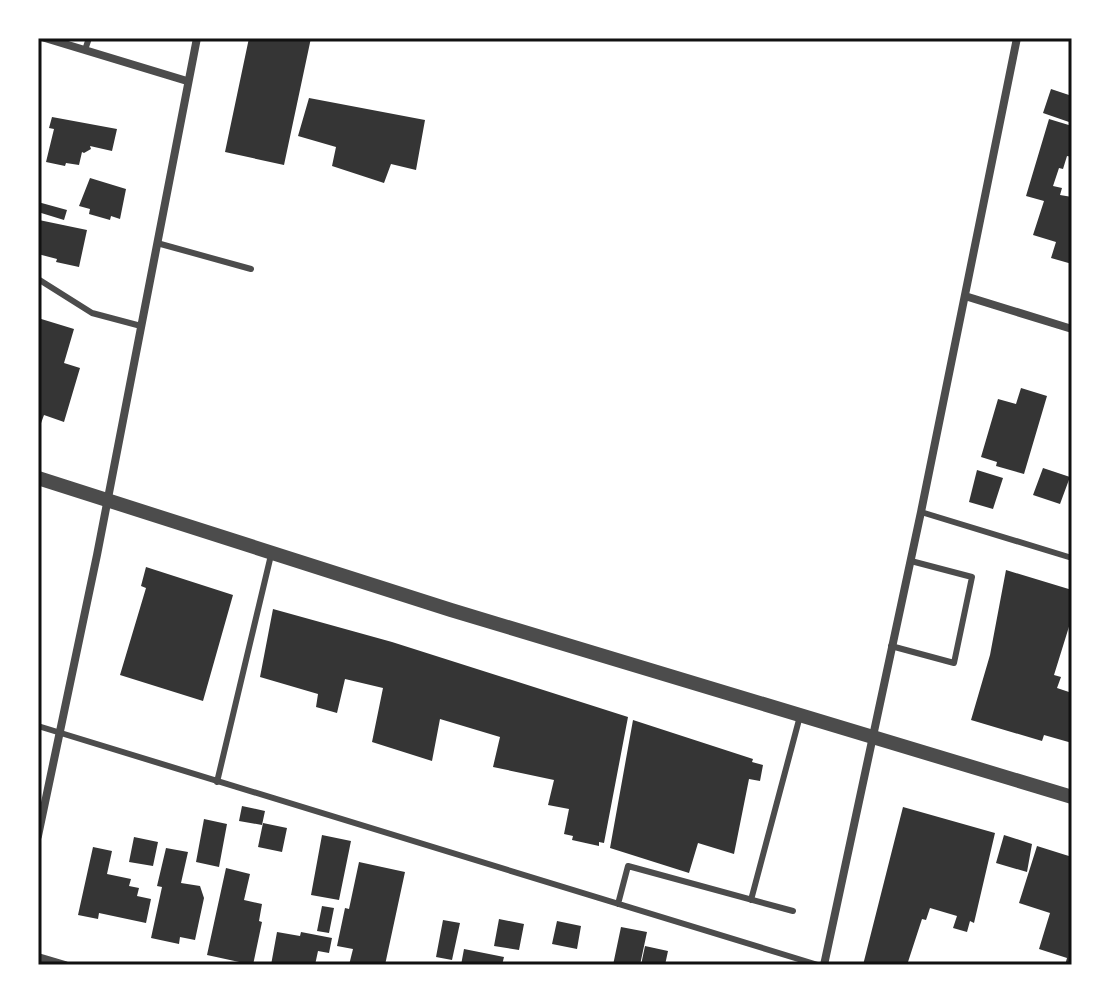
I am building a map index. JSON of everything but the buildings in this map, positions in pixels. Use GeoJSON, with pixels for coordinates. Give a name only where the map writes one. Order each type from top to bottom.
{"type":"FeatureCollection","features":[{"type":"Feature","properties":{"kind":"street"},"geometry":{"type":"LineString","coordinates":[[45,38],[187,81]]}},
{"type":"Feature","properties":{"kind":"street"},"geometry":{"type":"LineString","coordinates":[[38,836],[197,38]]}},
{"type":"Feature","properties":{"kind":"street"},"geometry":{"type":"LineString","coordinates":[[821,965],[911,561],[1017,38]]}},
{"type":"Feature","properties":{"kind":"street"},"geometry":{"type":"LineString","coordinates":[[965,296],[1072,329]]}},
{"type":"Feature","properties":{"kind":"street"},"geometry":{"type":"LineString","coordinates":[[38,478],[451,610],[1072,797]]}},
{"type":"Feature","properties":{"kind":"street"},"geometry":{"type":"LineString","coordinates":[[38,957],[65,965]]}},
{"type":"Feature","properties":{"kind":"lane"},"geometry":{"type":"LineString","coordinates":[[85,50],[89,38]]}},
{"type":"Feature","properties":{"kind":"lane"},"geometry":{"type":"LineString","coordinates":[[157,243],[251,269]]}},
{"type":"Feature","properties":{"kind":"lane"},"geometry":{"type":"LineString","coordinates":[[38,279],[92,313],[141,326]]}},
{"type":"Feature","properties":{"kind":"lane"},"geometry":{"type":"LineString","coordinates":[[921,512],[1072,558]]}},
{"type":"Feature","properties":{"kind":"lane"},"geometry":{"type":"LineString","coordinates":[[217,782],[272,552]]}},
{"type":"Feature","properties":{"kind":"lane"},"geometry":{"type":"LineString","coordinates":[[891,646],[954,663],[972,577],[911,561]]}},
{"type":"Feature","properties":{"kind":"lane"},"geometry":{"type":"LineString","coordinates":[[751,900],[800,716]]}},
{"type":"Feature","properties":{"kind":"lane"},"geometry":{"type":"LineString","coordinates":[[38,726],[821,965]]}},
{"type":"Feature","properties":{"kind":"lane"},"geometry":{"type":"LineString","coordinates":[[618,904],[628,866],[793,911]]}}]}
